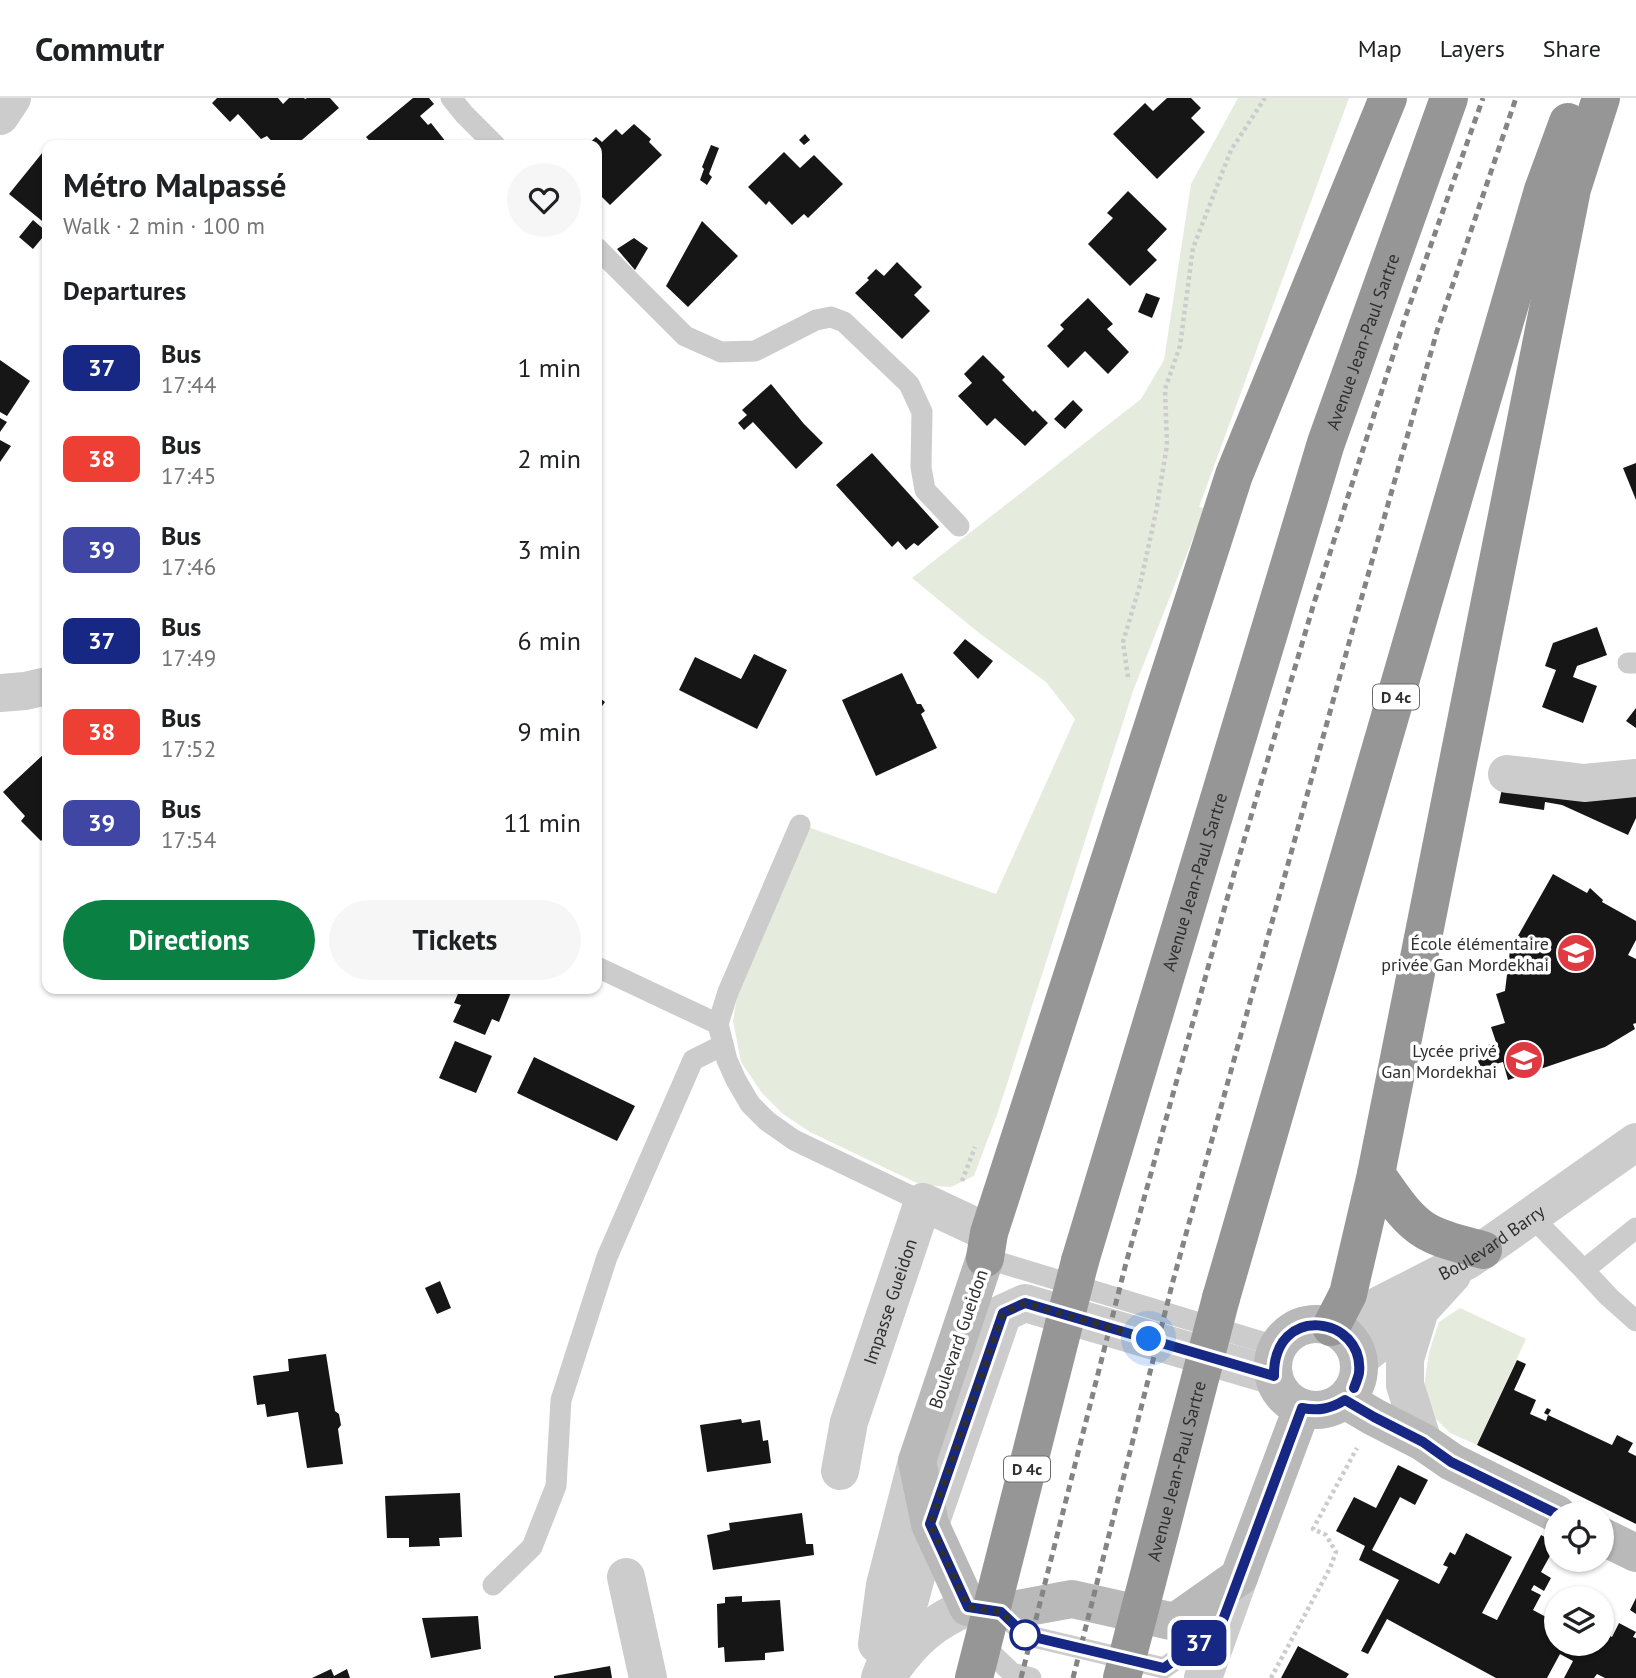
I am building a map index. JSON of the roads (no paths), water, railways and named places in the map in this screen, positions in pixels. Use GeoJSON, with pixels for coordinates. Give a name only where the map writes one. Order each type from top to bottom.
{"type":"FeatureCollection","features":[{"type":"Feature","properties":{"kind":"highway"},"geometry":{"type":"LineString","coordinates":[[987,1245],[1234,475],[1388,98]]}},
{"type":"Feature","properties":{"kind":"highway","name":"Avenue Jean-Paul Sartre"},"geometry":{"type":"LineString","coordinates":[[974,1678],[1080,1261],[1326,443],[1449,98]]}},
{"type":"Feature","properties":{"kind":"highway","name":"Avenue Jean-Paul Sartre"},"geometry":{"type":"LineString","coordinates":[[1122,1678],[1221,1298],[1543,190],[1576,98]]}},
{"type":"Feature","properties":{"kind":"highway"},"geometry":{"type":"LineString","coordinates":[[1344,1340],[1348,1294],[1376,1174],[1572,189],[1601,98]]}},
{"type":"Feature","properties":{"kind":"highway"},"geometry":{"type":"LineString","coordinates":[[1376,1174],[1409,1217],[1424,1230],[1474,1256]]}},
{"type":"Feature","properties":{"kind":"street"},"geometry":{"type":"LineString","coordinates":[[0,117],[12,98]]}},
{"type":"Feature","properties":{"kind":"street"},"geometry":{"type":"LineString","coordinates":[[0,692],[42,687]]}},
{"type":"Feature","properties":{"kind":"street"},"geometry":{"type":"LineString","coordinates":[[1507,774],[1584,783],[1636,778]]}},
{"type":"Feature","properties":{"kind":"street","name":"Boulevard Barry"},"geometry":{"type":"LineString","coordinates":[[1344,1340],[1362,1314],[1474,1256],[1636,1142]]}},
{"type":"Feature","properties":{"kind":"street"},"geometry":{"type":"LineString","coordinates":[[923,1202],[987,1245]]}},
{"type":"Feature","properties":{"kind":"street","name":"Impasse Gueidon"},"geometry":{"type":"LineString","coordinates":[[840,1471],[849,1422],[923,1202]]}},
{"type":"Feature","properties":{"kind":"street","name":"Boulevard Gueidon"},"geometry":{"type":"LineString","coordinates":[[874,1678],[885,1585],[916,1461],[987,1245]]}},
{"type":"Feature","properties":{"kind":"street"},"geometry":{"type":"LineString","coordinates":[[1344,1340],[1420,1310],[1474,1256]]}},
{"type":"Feature","properties":{"kind":"street"},"geometry":{"type":"LineString","coordinates":[[883,1678],[910,1599],[930,1524],[1003,1313],[1025,1303],[1276,1361]]}},
{"type":"Feature","properties":{"kind":"street"},"geometry":{"type":"LineString","coordinates":[[1420,1310],[1405,1359],[1405,1385],[1423,1442]]}},
{"type":"Feature","properties":{"kind":"street"},"geometry":{"type":"LineString","coordinates":[[1359,1408],[1354,1388],[1359,1374],[1344,1340],[1316,1324],[1301,1327],[1288,1335],[1276,1361],[1280,1390],[1290,1401],[1302,1408],[1317,1410],[1332,1407],[1359,1408],[1423,1442],[1451,1462],[1544,1508]]}},
{"type":"Feature","properties":{"kind":"street"},"geometry":{"type":"LineString","coordinates":[[1203,1678],[1302,1408]]}},
{"type":"Feature","properties":{"kind":"street"},"geometry":{"type":"LineString","coordinates":[[916,1461],[930,1524],[984,1609]]}},
{"type":"Feature","properties":{"kind":"street"},"geometry":{"type":"LineString","coordinates":[[1614,1542],[1636,1553]]}},
{"type":"Feature","properties":{"kind":"street"},"geometry":{"type":"LineString","coordinates":[[626,1577],[648,1678]]}},
{"type":"Feature","properties":{"kind":"street"},"geometry":{"type":"LineString","coordinates":[[883,1678],[923,1633],[944,1617],[984,1609],[1073,1599],[1175,1622],[1239,1577]]}},
{"type":"Feature","properties":{"kind":"lane"},"geometry":{"type":"LineString","coordinates":[[463,103],[491,140]]}},
{"type":"Feature","properties":{"kind":"lane"},"geometry":{"type":"LineString","coordinates":[[602,253],[685,336],[721,352],[755,351],[816,320],[831,317],[844,322],[909,383],[922,412],[921,467],[925,490],[959,526]]}},
{"type":"Feature","properties":{"kind":"lane"},"geometry":{"type":"LineString","coordinates":[[800,825],[728,992],[720,1035],[736,1080],[750,1104],[767,1121],[794,1140],[923,1202]]}},
{"type":"Feature","properties":{"kind":"lane"},"geometry":{"type":"LineString","coordinates":[[602,970],[720,1035]]}},
{"type":"Feature","properties":{"kind":"lane"},"geometry":{"type":"LineString","coordinates":[[492,1585],[532,1547],[556,1486],[561,1400],[607,1257],[693,1060],[720,1035]]}},
{"type":"Feature","properties":{"kind":"lane"},"geometry":{"type":"LineString","coordinates":[[1531,1216],[1609,1297],[1636,1321]]}},
{"type":"Feature","properties":{"kind":"lane"},"geometry":{"type":"LineString","coordinates":[[1584,1270],[1636,1228]]}},
{"type":"Feature","properties":{"kind":"lane","name":"Boulevard Gueidon"},"geometry":{"type":"LineString","coordinates":[[987,1245],[1276,1361]]}},
{"type":"Feature","properties":{"kind":"lane"},"geometry":{"type":"LineString","coordinates":[[984,1609],[1025,1635],[1164,1668],[1220,1628]]}},
{"type":"Feature","properties":{"kind":"lane"},"geometry":{"type":"LineString","coordinates":[[984,1609],[985,1647],[1012,1673],[1031,1678]]}},
{"type":"Feature","properties":{"kind":"railway"},"geometry":{"type":"LineString","coordinates":[[1021,1678],[1125,1267],[1234,874],[1314,603],[1405,318],[1483,98]]}},
{"type":"Feature","properties":{"kind":"railway"},"geometry":{"type":"LineString","coordinates":[[1073,1678],[1173,1281],[1357,614],[1437,331],[1516,98]]}},
{"type":"Feature","properties":{"kind":"place","name":"École élémentaire privée Gan Mordekhai"},"geometry":{"type":"Point","coordinates":[1576,953]}},
{"type":"Feature","properties":{"kind":"place","name":"Lycée privé Gan Mordekhai"},"geometry":{"type":"Point","coordinates":[1524,1060]}}]}
